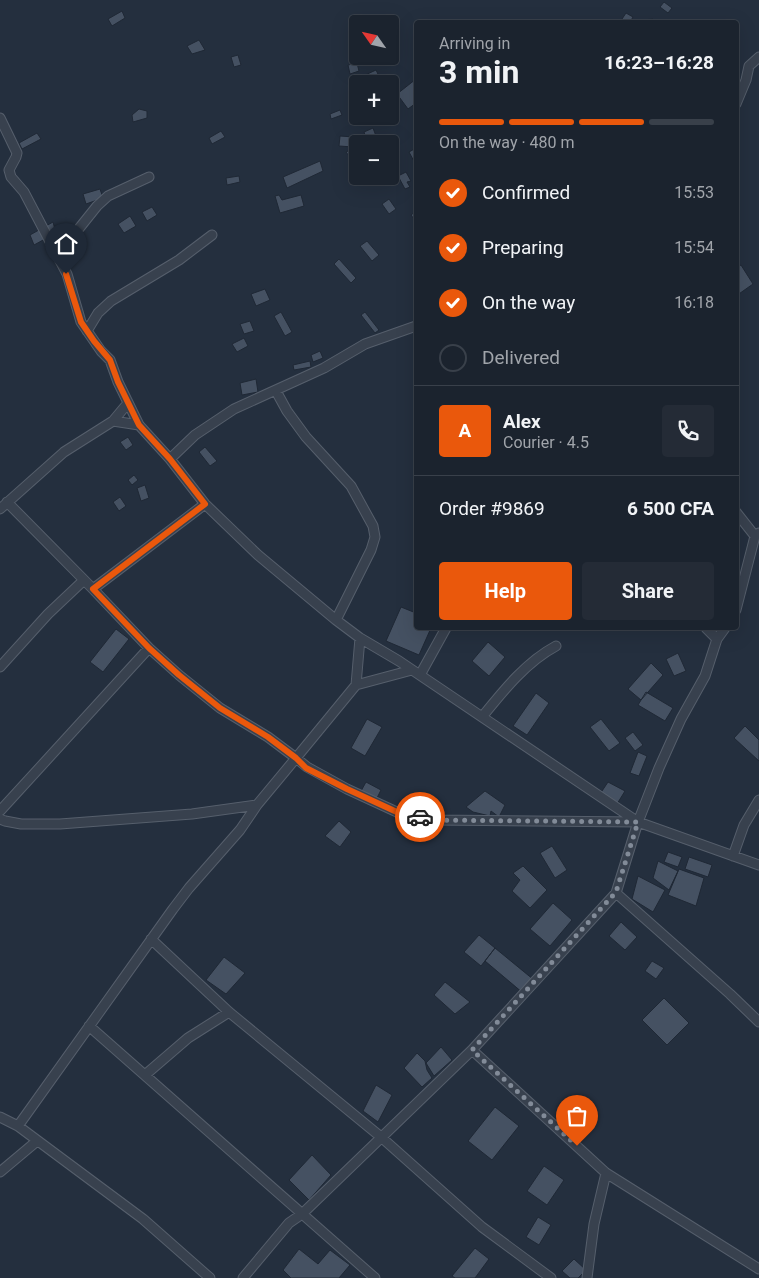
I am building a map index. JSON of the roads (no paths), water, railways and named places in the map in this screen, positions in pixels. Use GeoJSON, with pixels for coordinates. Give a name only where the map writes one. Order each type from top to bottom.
{"type":"FeatureCollection","features":[{"type":"Feature","properties":{"kind":"street"},"geometry":{"type":"LineString","coordinates":[[739,97],[749,66],[759,57]]}},
{"type":"Feature","properties":{"kind":"street"},"geometry":{"type":"LineString","coordinates":[[0,118],[17,153],[9,170],[11,176],[24,192],[66,274],[81,322],[110,360],[118,382],[139,425],[170,459],[205,504],[258,555],[360,638],[416,673],[638,822],[759,865]]}},
{"type":"Feature","properties":{"kind":"street"},"geometry":{"type":"LineString","coordinates":[[57,256],[97,206],[108,196],[150,177]]}},
{"type":"Feature","properties":{"kind":"street"},"geometry":{"type":"LineString","coordinates":[[87,331],[98,313],[111,301],[178,260],[212,235]]}},
{"type":"Feature","properties":{"kind":"street"},"geometry":{"type":"LineString","coordinates":[[170,459],[195,435],[234,409],[324,368],[365,344],[414,327]]}},
{"type":"Feature","properties":{"kind":"street"},"geometry":{"type":"LineString","coordinates":[[276,391],[287,411],[306,437],[351,486],[373,526],[376,537],[336,620]]}},
{"type":"Feature","properties":{"kind":"street"},"geometry":{"type":"LineString","coordinates":[[128,403],[113,421],[64,452],[4,506],[84,580],[149,648],[179,675],[220,708],[268,737],[306,768],[399,813],[433,820],[638,822]]}},
{"type":"Feature","properties":{"kind":"street"},"geometry":{"type":"LineString","coordinates":[[113,421],[139,425]]}},
{"type":"Feature","properties":{"kind":"street"},"geometry":{"type":"LineString","coordinates":[[93,589],[205,504]]}},
{"type":"Feature","properties":{"kind":"street"},"geometry":{"type":"LineString","coordinates":[[739,515],[757,534],[739,599]]}},
{"type":"Feature","properties":{"kind":"street"},"geometry":{"type":"LineString","coordinates":[[0,667],[48,614],[84,580]]}},
{"type":"Feature","properties":{"kind":"street"},"geometry":{"type":"LineString","coordinates":[[356,685],[416,673],[445,630]]}},
{"type":"Feature","properties":{"kind":"street"},"geometry":{"type":"LineString","coordinates":[[708,630],[717,639]]}},
{"type":"Feature","properties":{"kind":"street"},"geometry":{"type":"LineString","coordinates":[[243,1278],[289,1223],[302,1214],[472,1050],[616,892],[638,822],[659,768],[705,676],[717,639],[724,630]]}},
{"type":"Feature","properties":{"kind":"street"},"geometry":{"type":"LineString","coordinates":[[18,1126],[189,888],[240,830],[257,805],[356,685],[360,638]]}},
{"type":"Feature","properties":{"kind":"street"},"geometry":{"type":"LineString","coordinates":[[482,717],[507,686],[543,653],[556,646]]}},
{"type":"Feature","properties":{"kind":"street"},"geometry":{"type":"LineString","coordinates":[[0,811],[149,648]]}},
{"type":"Feature","properties":{"kind":"street"},"geometry":{"type":"LineString","coordinates":[[733,856],[744,825],[759,800]]}},
{"type":"Feature","properties":{"kind":"street"},"geometry":{"type":"LineString","coordinates":[[0,819],[21,824],[60,824],[192,814],[257,805]]}},
{"type":"Feature","properties":{"kind":"street"},"geometry":{"type":"LineString","coordinates":[[616,892],[759,1022]]}},
{"type":"Feature","properties":{"kind":"street"},"geometry":{"type":"LineString","coordinates":[[152,939],[229,1012],[382,1137],[482,1227],[551,1278]]}},
{"type":"Feature","properties":{"kind":"street"},"geometry":{"type":"LineString","coordinates":[[145,1075],[188,1038],[229,1012]]}},
{"type":"Feature","properties":{"kind":"street"},"geometry":{"type":"LineString","coordinates":[[89,1026],[375,1278]]}},
{"type":"Feature","properties":{"kind":"street"},"geometry":{"type":"LineString","coordinates":[[472,1050],[606,1173],[759,1269]]}},
{"type":"Feature","properties":{"kind":"street"},"geometry":{"type":"LineString","coordinates":[[0,1117],[18,1126],[143,1219],[210,1278]]}},
{"type":"Feature","properties":{"kind":"street"},"geometry":{"type":"LineString","coordinates":[[0,1172],[37,1141]]}},
{"type":"Feature","properties":{"kind":"street"},"geometry":{"type":"LineString","coordinates":[[587,1278],[594,1224],[606,1173]]}}]}
